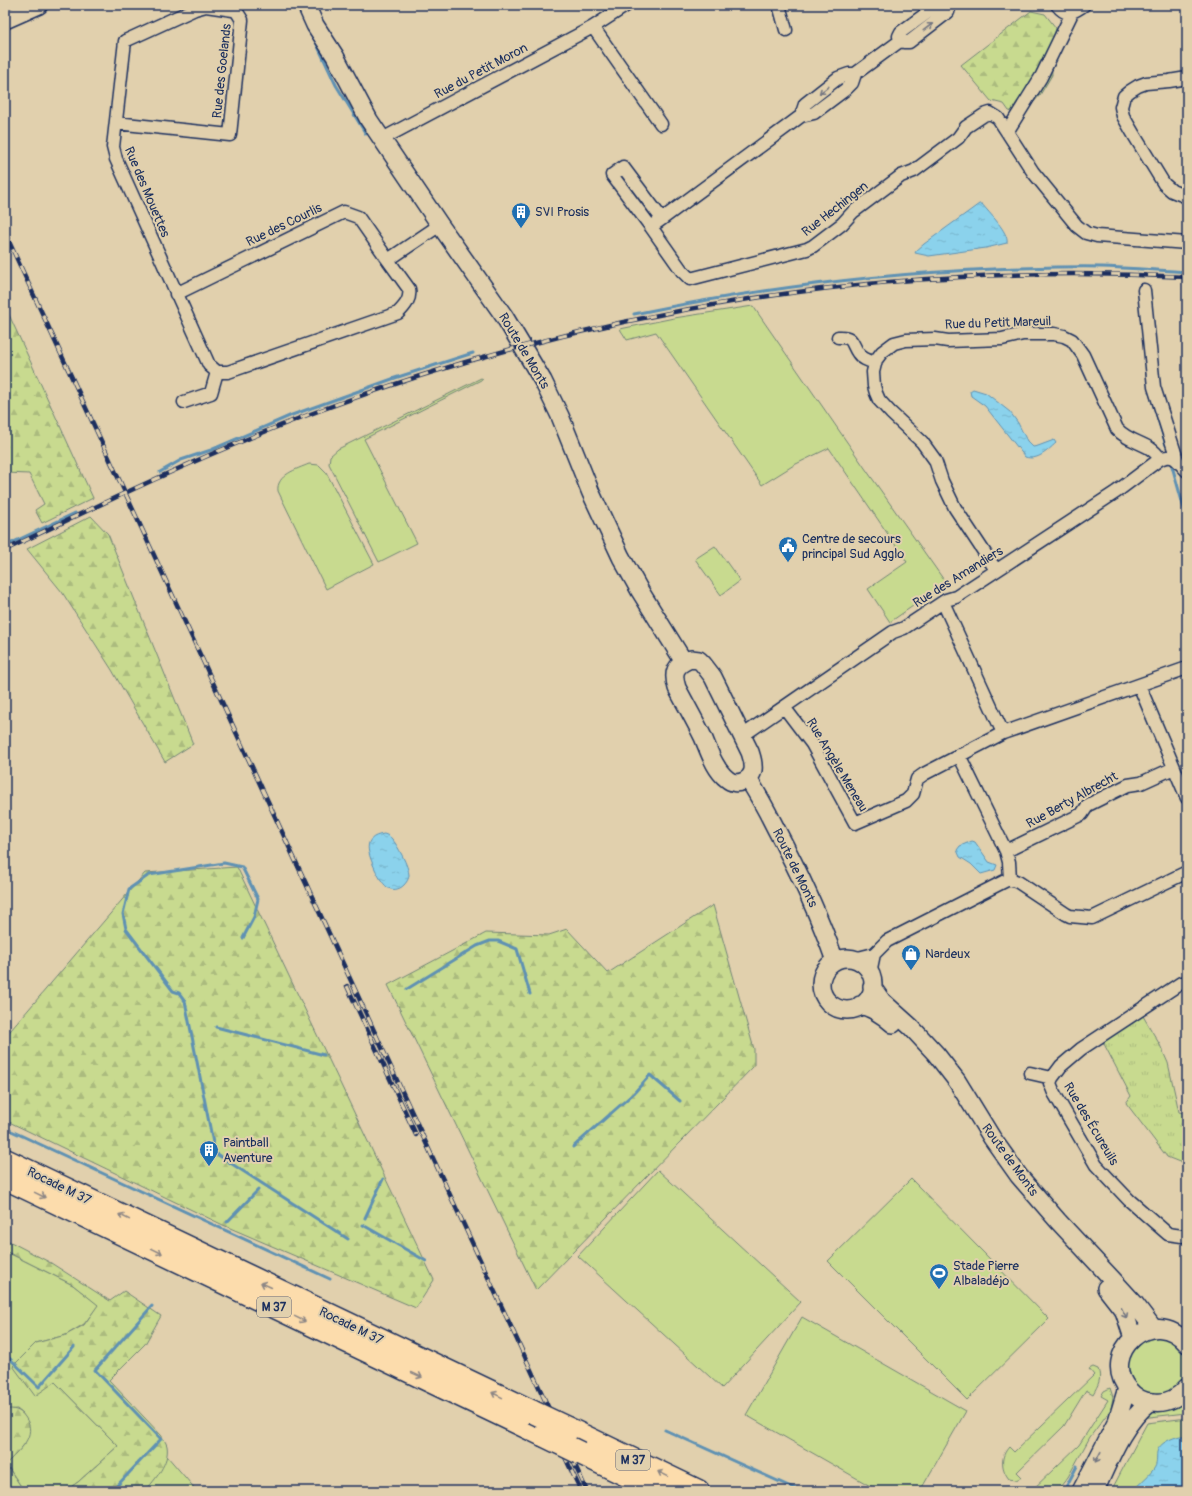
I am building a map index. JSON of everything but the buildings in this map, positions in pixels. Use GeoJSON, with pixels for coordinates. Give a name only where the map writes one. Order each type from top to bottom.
{"type":"FeatureCollection","features":[{"type":"Feature","properties":{"kind":"highway","name":"Rocade M 37"},"geometry":{"type":"LineString","coordinates":[[5,1160],[698,1491]]}},
{"type":"Feature","properties":{"kind":"highway","name":"Rocade M 37"},"geometry":{"type":"LineString","coordinates":[[5,1178],[660,1491]]}},
{"type":"Feature","properties":{"kind":"main road"},"geometry":{"type":"LineString","coordinates":[[5,20],[39,5]]}},
{"type":"Feature","properties":{"kind":"main road","name":"Route de Monts"},"geometry":{"type":"LineString","coordinates":[[306,5],[315,25],[382,139],[440,226],[504,316],[543,381],[560,416],[591,493],[621,557],[640,591],[684,662]]}},
{"type":"Feature","properties":{"kind":"main road","name":"Route de Monts"},"geometry":{"type":"LineString","coordinates":[[318,5],[334,56]]}},
{"type":"Feature","properties":{"kind":"main road"},"geometry":{"type":"LineString","coordinates":[[691,659],[699,660],[713,676],[742,736],[753,762],[753,772],[748,779],[736,783],[728,781],[718,768],[675,682],[675,672],[678,666],[691,659]]}},
{"type":"Feature","properties":{"kind":"main road","name":"Route de Monts"},"geometry":{"type":"LineString","coordinates":[[748,779],[791,855],[813,904],[835,961]]}},
{"type":"Feature","properties":{"kind":"main road"},"geometry":{"type":"LineString","coordinates":[[841,958],[854,959],[865,965],[871,980],[866,1001],[855,1008],[843,1009],[832,1005],[824,996],[821,984],[823,972],[828,966],[841,958]]}},
{"type":"Feature","properties":{"kind":"main road","name":"Route de Monts"},"geometry":{"type":"LineString","coordinates":[[871,980],[882,1001],[911,1027],[946,1067],[967,1096],[999,1149],[1032,1191],[1114,1281],[1154,1329]]}},
{"type":"Feature","properties":{"kind":"main road","name":"Route de Monts"},"geometry":{"type":"LineString","coordinates":[[860,1006],[868,1007],[887,1018],[905,1034],[929,1060],[960,1101],[978,1133],[1011,1183],[1036,1214],[1119,1303],[1127,1317],[1133,1338]]}},
{"type":"Feature","properties":{"kind":"main road"},"geometry":{"type":"LineString","coordinates":[[1183,1396],[1163,1402],[1150,1402],[1141,1399],[1127,1388],[1121,1373],[1120,1362],[1123,1352],[1133,1338],[1139,1333],[1154,1329],[1163,1329],[1185,1339]]}},
{"type":"Feature","properties":{"kind":"main road"},"geometry":{"type":"LineString","coordinates":[[1081,1491],[1122,1410],[1127,1388]]}},
{"type":"Feature","properties":{"kind":"main road"},"geometry":{"type":"LineString","coordinates":[[1095,1491],[1127,1428],[1134,1417],[1150,1402]]}},
{"type":"Feature","properties":{"kind":"street","name":"Rue du Petit Moron"},"geometry":{"type":"LineString","coordinates":[[382,139],[593,27],[626,5]]}},
{"type":"Feature","properties":{"kind":"street"},"geometry":{"type":"LineString","coordinates":[[779,5],[786,30]]}},
{"type":"Feature","properties":{"kind":"street"},"geometry":{"type":"LineString","coordinates":[[900,41],[901,32],[938,5]]}},
{"type":"Feature","properties":{"kind":"street"},"geometry":{"type":"LineString","coordinates":[[651,227],[801,116],[805,104],[838,78],[848,74],[856,74],[900,41],[909,42],[948,12],[950,5]]}},
{"type":"Feature","properties":{"kind":"street"},"geometry":{"type":"LineString","coordinates":[[1057,5],[1064,12],[1072,13]]}},
{"type":"Feature","properties":{"kind":"street"},"geometry":{"type":"LineString","coordinates":[[1084,5],[1072,13],[1041,77],[1007,132],[1041,182],[1077,226],[1086,233],[1110,237],[1187,243]]}},
{"type":"Feature","properties":{"kind":"street","name":"Rue des Goelands"},"geometry":{"type":"LineString","coordinates":[[116,123],[230,135],[242,20],[237,12],[233,10],[206,6],[195,7]]}},
{"type":"Feature","properties":{"kind":"street","name":"Rue des Mouettes"},"geometry":{"type":"LineString","coordinates":[[195,7],[125,41],[114,153],[208,365],[217,372]]}},
{"type":"Feature","properties":{"kind":"street"},"geometry":{"type":"LineString","coordinates":[[593,27],[661,124]]}},
{"type":"Feature","properties":{"kind":"street"},"geometry":{"type":"LineString","coordinates":[[1187,78],[1146,83],[1138,86],[1124,96],[1121,107],[1123,116],[1164,184],[1178,195],[1187,197]]}},
{"type":"Feature","properties":{"kind":"street","name":"Rue Hechingen"},"geometry":{"type":"LineString","coordinates":[[662,219],[623,167],[612,175],[682,271],[690,279],[807,249],[842,224],[853,212],[902,176],[914,171],[958,138],[966,127],[984,115],[990,114],[998,118],[1007,132]]}},
{"type":"Feature","properties":{"kind":"street","name":"Rue des Courlis"},"geometry":{"type":"LineString","coordinates":[[176,294],[344,212],[358,217],[388,260]]}},
{"type":"Feature","properties":{"kind":"street"},"geometry":{"type":"LineString","coordinates":[[184,402],[211,393],[217,372],[228,372],[398,313],[404,308],[410,294],[409,289],[388,260],[440,226]]}},
{"type":"Feature","properties":{"kind":"street"},"geometry":{"type":"LineString","coordinates":[[1144,290],[1154,387],[1177,459],[1187,471]]}},
{"type":"Feature","properties":{"kind":"street","name":"Rue du Petit Mareuil"},"geometry":{"type":"LineString","coordinates":[[875,363],[886,348],[894,343],[906,340],[935,339],[948,341],[1002,339],[1022,334],[1054,334],[1064,336],[1076,345],[1083,355],[1117,429],[1124,436],[1152,449],[1160,459]]}},
{"type":"Feature","properties":{"kind":"street"},"geometry":{"type":"LineString","coordinates":[[838,337],[844,337],[850,340],[860,355],[875,363],[873,372],[874,386],[880,400],[891,413],[928,448],[938,464],[942,481],[955,508],[996,570]]}},
{"type":"Feature","properties":{"kind":"street"},"geometry":{"type":"LineString","coordinates":[[1160,459],[1167,456],[1177,459]]}},
{"type":"Feature","properties":{"kind":"street","name":"Rue des Amandiers"},"geometry":{"type":"LineString","coordinates":[[742,736],[893,632],[904,628],[943,602],[956,597],[1116,492],[1160,459]]}},
{"type":"Feature","properties":{"kind":"street"},"geometry":{"type":"LineString","coordinates":[[943,602],[1003,733]]}},
{"type":"Feature","properties":{"kind":"street"},"geometry":{"type":"LineString","coordinates":[[1010,879],[1009,862],[1006,851],[959,755],[1003,733],[1187,668]]}},
{"type":"Feature","properties":{"kind":"street"},"geometry":{"type":"LineString","coordinates":[[1139,685],[1187,798]]}},
{"type":"Feature","properties":{"kind":"street","name":"Rue Angèle Meneau"},"geometry":{"type":"LineString","coordinates":[[784,707],[812,744],[855,823],[906,801],[913,794],[917,779],[959,755]]}},
{"type":"Feature","properties":{"kind":"street","name":"Rue Berty Albrecht"},"geometry":{"type":"LineString","coordinates":[[1006,851],[1082,814],[1088,805],[1128,785],[1141,784],[1174,768]]}},
{"type":"Feature","properties":{"kind":"street"},"geometry":{"type":"LineString","coordinates":[[871,980],[874,954],[892,938],[1010,879],[1018,882],[1070,916],[1092,918],[1187,872]]}},
{"type":"Feature","properties":{"kind":"street"},"geometry":{"type":"LineString","coordinates":[[854,959],[874,954]]}},
{"type":"Feature","properties":{"kind":"street","name":"Rue des Écureuils"},"geometry":{"type":"LineString","coordinates":[[1187,983],[1181,984],[1081,1049],[1061,1066],[1050,1083],[1054,1093],[1096,1165],[1108,1179],[1129,1200],[1168,1234],[1182,1236],[1187,1234]]}},
{"type":"Feature","properties":{"kind":"street","name":"Rue des Écureuils"},"geometry":{"type":"LineString","coordinates":[[1030,1073],[1052,1078]]}},
{"type":"Feature","properties":{"kind":"green space"},"geometry":{"type":"Polygon","coordinates":[[[1031,11],[1045,14],[1056,28],[1051,49],[1052,75],[1040,95],[1024,113],[1009,111],[1004,104],[991,101],[961,65],[1031,11]]]}},
{"type":"Feature","properties":{"kind":"green space"},"geometry":{"type":"Polygon","coordinates":[[[5,306],[93,498],[42,523],[35,510],[44,504],[29,474],[5,473],[5,306]]]}},
{"type":"Feature","properties":{"kind":"green space"},"geometry":{"type":"Polygon","coordinates":[[[753,306],[946,583],[890,622],[868,589],[907,562],[829,448],[794,465],[762,485],[656,332],[627,340],[620,329],[674,318],[753,306]]]}},
{"type":"Feature","properties":{"kind":"green space"},"geometry":{"type":"Polygon","coordinates":[[[481,378],[483,379],[364,439],[417,543],[379,562],[329,464],[330,456],[338,449],[481,378]]]}},
{"type":"Feature","properties":{"kind":"green space"},"geometry":{"type":"Polygon","coordinates":[[[309,464],[319,465],[326,472],[374,564],[326,589],[278,491],[280,481],[288,473],[309,464]]]}},
{"type":"Feature","properties":{"kind":"green space"},"geometry":{"type":"Polygon","coordinates":[[[91,516],[108,534],[193,744],[165,762],[112,670],[62,592],[27,549],[91,516]]]}},
{"type":"Feature","properties":{"kind":"green space"},"geometry":{"type":"Polygon","coordinates":[[[715,546],[740,581],[721,595],[695,559],[715,546]]]}},
{"type":"Feature","properties":{"kind":"green space"},"geometry":{"type":"Polygon","coordinates":[[[237,867],[434,1280],[416,1308],[223,1225],[5,1120],[5,1037],[145,873],[237,867]]]}},
{"type":"Feature","properties":{"kind":"green space"},"geometry":{"type":"Polygon","coordinates":[[[713,905],[754,1049],[754,1066],[536,1290],[388,985],[486,933],[549,935],[567,929],[608,973],[713,905]]]}},
{"type":"Feature","properties":{"kind":"green space"},"geometry":{"type":"Polygon","coordinates":[[[1143,1016],[1160,1045],[1168,1063],[1179,1112],[1187,1114],[1187,1165],[1167,1157],[1126,1103],[1131,1096],[1103,1042],[1143,1016]]]}},
{"type":"Feature","properties":{"kind":"green space"},"geometry":{"type":"Polygon","coordinates":[[[658,1170],[801,1302],[722,1388],[578,1256],[658,1170]]]}},
{"type":"Feature","properties":{"kind":"green space","name":"Stade Pierre Albaladéjo"},"geometry":{"type":"Polygon","coordinates":[[[911,1179],[1049,1319],[967,1400],[828,1261],[911,1179]]]}},
{"type":"Feature","properties":{"kind":"green space"},"geometry":{"type":"Polygon","coordinates":[[[5,1239],[51,1263],[110,1301],[124,1291],[161,1316],[145,1344],[109,1380],[161,1435],[167,1445],[164,1464],[145,1491],[65,1491],[78,1482],[118,1446],[55,1382],[35,1396],[13,1366],[36,1343],[66,1335],[84,1325],[98,1305],[73,1285],[5,1251],[5,1239]]]}},
{"type":"Feature","properties":{"kind":"green space"},"geometry":{"type":"Polygon","coordinates":[[[5,1251],[73,1285],[99,1305],[84,1324],[66,1335],[36,1343],[55,1382],[118,1446],[78,1482],[65,1491],[24,1491],[6,1464],[25,1444],[23,1414],[17,1409],[5,1410],[5,1251]]]}},
{"type":"Feature","properties":{"kind":"green space"},"geometry":{"type":"Polygon","coordinates":[[[802,1317],[966,1411],[920,1491],[879,1491],[746,1415],[802,1317]]]}},
{"type":"Feature","properties":{"kind":"green space"},"geometry":{"type":"Polygon","coordinates":[[[1147,1337],[1165,1337],[1182,1349],[1187,1360],[1187,1373],[1185,1379],[1173,1392],[1153,1397],[1135,1387],[1127,1367],[1131,1350],[1147,1337]]]}},
{"type":"Feature","properties":{"kind":"green space"},"geometry":{"type":"Polygon","coordinates":[[[1093,1367],[1098,1369],[1100,1376],[1098,1385],[1093,1394],[1086,1390],[1064,1426],[1017,1472],[1022,1477],[1016,1480],[1009,1479],[1004,1471],[1003,1459],[1009,1447],[1014,1452],[1094,1375],[1089,1369],[1093,1367]]]}},
{"type":"Feature","properties":{"kind":"green space"},"geometry":{"type":"Polygon","coordinates":[[[1110,1388],[1113,1397],[1111,1409],[1090,1437],[1068,1477],[1057,1491],[1031,1491],[1079,1445],[1108,1400],[1101,1396],[1104,1391],[1110,1388]]]}},
{"type":"Feature","properties":{"kind":"green space"},"geometry":{"type":"Polygon","coordinates":[[[1180,1405],[1187,1406],[1186,1413],[1141,1418],[1154,1409],[1180,1405]]]}},
{"type":"Feature","properties":{"kind":"green space"},"geometry":{"type":"Polygon","coordinates":[[[9,1409],[20,1412],[29,1424],[30,1431],[25,1443],[6,1464],[24,1491],[5,1491],[5,1410],[9,1409]]]}},
{"type":"Feature","properties":{"kind":"green space"},"geometry":{"type":"Polygon","coordinates":[[[1187,1418],[1187,1491],[1111,1491],[1147,1423],[1187,1418]]]}},
{"type":"Feature","properties":{"kind":"green space"},"geometry":{"type":"Polygon","coordinates":[[[167,1456],[197,1491],[145,1491],[167,1456]]]}},
{"type":"Feature","properties":{"kind":"water"},"geometry":{"type":"Polygon","coordinates":[[[979,204],[982,204],[1002,228],[1007,239],[1007,243],[986,248],[929,256],[915,253],[924,244],[979,204]]]}},
{"type":"Feature","properties":{"kind":"water"},"geometry":{"type":"Polygon","coordinates":[[[973,389],[986,393],[1010,412],[1018,423],[1027,441],[1033,447],[1054,440],[1056,443],[1046,452],[1034,458],[1025,457],[985,406],[971,396],[970,391],[973,389]]]}},
{"type":"Feature","properties":{"kind":"water"},"geometry":{"type":"Polygon","coordinates":[[[384,834],[390,837],[397,846],[405,861],[408,871],[409,876],[407,881],[398,889],[389,888],[383,883],[370,858],[368,847],[369,843],[376,836],[384,834]]]}},
{"type":"Feature","properties":{"kind":"water"},"geometry":{"type":"Polygon","coordinates":[[[972,841],[975,842],[989,862],[997,865],[995,870],[981,874],[971,864],[960,857],[957,850],[960,846],[972,841]]]}},
{"type":"Feature","properties":{"kind":"water"},"geometry":{"type":"Polygon","coordinates":[[[1180,1436],[1187,1436],[1187,1491],[1133,1491],[1155,1468],[1157,1452],[1160,1446],[1180,1436]]]}},
{"type":"Feature","properties":{"kind":"waterway"},"geometry":{"type":"LineString","coordinates":[[43,10],[54,5]]}},
{"type":"Feature","properties":{"kind":"waterway"},"geometry":{"type":"LineString","coordinates":[[315,40],[336,85],[366,134]]}},
{"type":"Feature","properties":{"kind":"waterway"},"geometry":{"type":"LineString","coordinates":[[634,314],[678,305],[812,284],[948,271],[1102,267],[1187,272]]}},
{"type":"Feature","properties":{"kind":"waterway"},"geometry":{"type":"LineString","coordinates":[[160,472],[181,460],[211,450],[292,415],[395,378],[473,353]]}},
{"type":"Feature","properties":{"kind":"waterway"},"geometry":{"type":"LineString","coordinates":[[1150,393],[1166,445]]}},
{"type":"Feature","properties":{"kind":"waterway"},"geometry":{"type":"LineString","coordinates":[[1172,466],[1187,519]]}},
{"type":"Feature","properties":{"kind":"waterway"},"geometry":{"type":"LineString","coordinates":[[5,546],[75,513]]}},
{"type":"Feature","properties":{"kind":"waterway"},"geometry":{"type":"LineString","coordinates":[[243,938],[254,917],[258,899],[242,867],[224,863],[149,875],[129,889],[123,914],[126,929],[173,991],[179,993],[185,1001],[215,1153],[348,1239]]}},
{"type":"Feature","properties":{"kind":"waterway"},"geometry":{"type":"LineString","coordinates":[[407,989],[477,946],[490,941],[498,941],[517,949],[530,994]]}},
{"type":"Feature","properties":{"kind":"waterway"},"geometry":{"type":"LineString","coordinates":[[216,1027],[324,1055]]}},
{"type":"Feature","properties":{"kind":"waterway"},"geometry":{"type":"LineString","coordinates":[[573,1147],[634,1093],[650,1075],[680,1101]]}},
{"type":"Feature","properties":{"kind":"waterway"},"geometry":{"type":"LineString","coordinates":[[5,1128],[330,1279]]}},
{"type":"Feature","properties":{"kind":"waterway"},"geometry":{"type":"LineString","coordinates":[[365,1218],[383,1179]]}},
{"type":"Feature","properties":{"kind":"waterway"},"geometry":{"type":"LineString","coordinates":[[227,1222],[258,1190]]}},
{"type":"Feature","properties":{"kind":"waterway"},"geometry":{"type":"LineString","coordinates":[[363,1225],[426,1261]]}},
{"type":"Feature","properties":{"kind":"waterway"},"geometry":{"type":"LineString","coordinates":[[112,1491],[161,1439],[95,1370],[152,1306]]}},
{"type":"Feature","properties":{"kind":"waterway"},"geometry":{"type":"LineString","coordinates":[[5,1354],[39,1387],[74,1347]]}},
{"type":"Feature","properties":{"kind":"waterway"},"geometry":{"type":"LineString","coordinates":[[665,1430],[791,1487],[805,1491]]}},
{"type":"Feature","properties":{"kind":"waterway"},"geometry":{"type":"LineString","coordinates":[[1064,1491],[1077,1466]]}},
{"type":"Feature","properties":{"kind":"railway"},"geometry":{"type":"LineString","coordinates":[[5,233],[587,1491]]}},
{"type":"Feature","properties":{"kind":"railway"},"geometry":{"type":"LineString","coordinates":[[5,550],[122,494],[281,425],[321,410],[425,374],[531,344],[639,319],[747,299],[857,285],[967,277],[1077,274],[1187,277]]}},
{"type":"Feature","properties":{"kind":"railway"},"geometry":{"type":"LineString","coordinates":[[347,986],[416,1135]]}},
{"type":"Feature","properties":{"kind":"railway"},"geometry":{"type":"LineString","coordinates":[[556,1438],[581,1491]]}},
{"type":"Feature","properties":{"kind":"place","name":"SVI Prosis"},"geometry":{"type":"Point","coordinates":[521,229]}},
{"type":"Feature","properties":{"kind":"place","name":"Centre de secours principal Sud Agglo"},"geometry":{"type":"Point","coordinates":[788,563]}},
{"type":"Feature","properties":{"kind":"place","name":"Nardeux"},"geometry":{"type":"Point","coordinates":[911,971]}},
{"type":"Feature","properties":{"kind":"place","name":"Paintball Aventure"},"geometry":{"type":"Point","coordinates":[209,1167]}},
{"type":"Feature","properties":{"kind":"place","name":"Stade Pierre Albaladéjo"},"geometry":{"type":"Point","coordinates":[939,1290]}}]}
